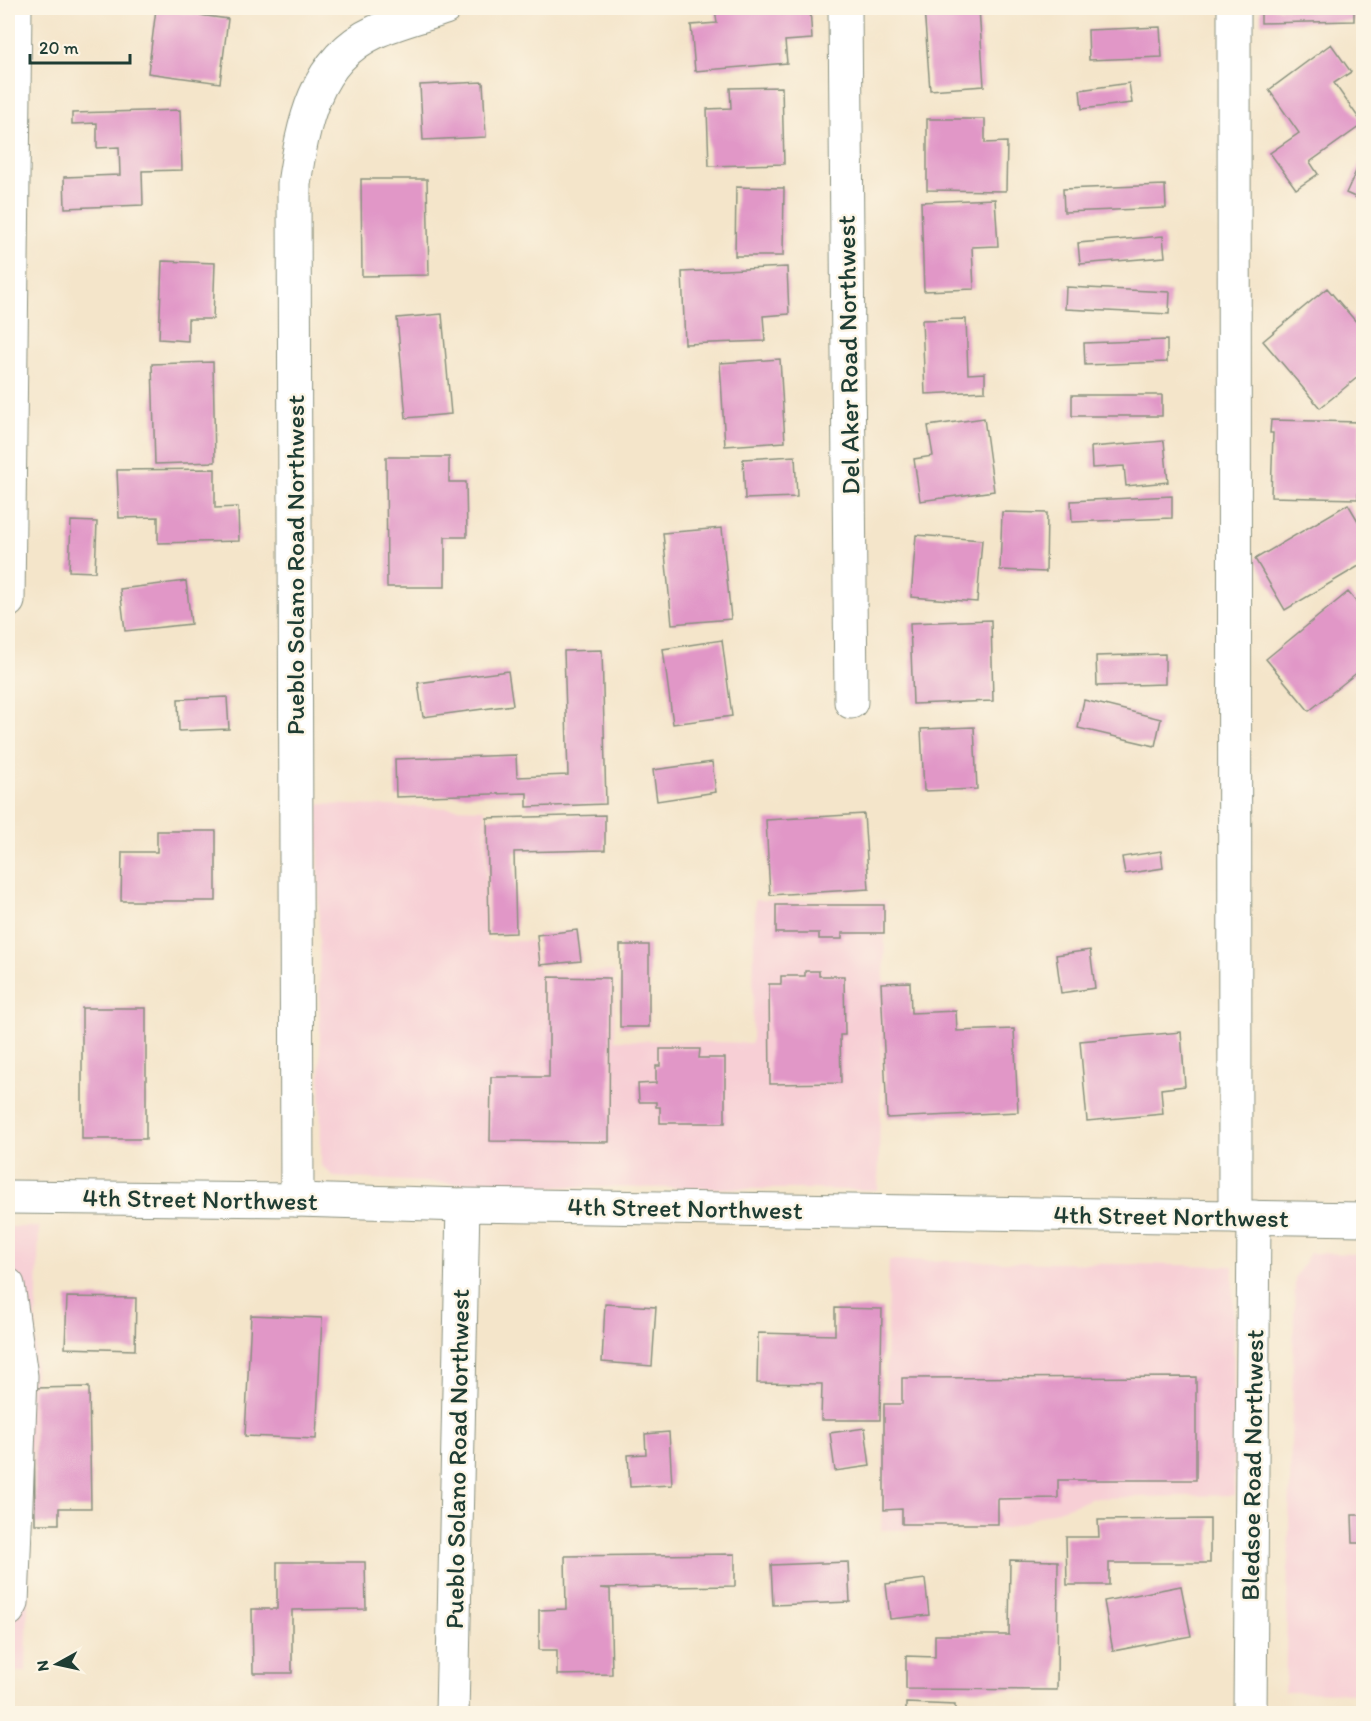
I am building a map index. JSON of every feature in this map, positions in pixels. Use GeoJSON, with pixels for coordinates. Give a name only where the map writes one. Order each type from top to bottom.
{"type":"FeatureCollection","features":[{"type":"Feature","properties":{"kind":"street"},"geometry":{"type":"LineString","coordinates":[[8,601],[15,8]]}},
{"type":"Feature","properties":{"kind":"street","name":"Pueblo Solano Road Northwest"},"geometry":{"type":"LineString","coordinates":[[297,1200],[294,184],[300,145],[311,106],[321,80],[339,56],[373,33],[445,8]]}},
{"type":"Feature","properties":{"kind":"street","name":"Del Aker Road Northwest"},"geometry":{"type":"LineString","coordinates":[[845,8],[851,702]]}},
{"type":"Feature","properties":{"kind":"street","name":"Bledsoe Road Northwest"},"geometry":{"type":"LineString","coordinates":[[1234,8],[1250,1713]]}},
{"type":"Feature","properties":{"kind":"street","name":"4th Street Northwest"},"geometry":{"type":"LineString","coordinates":[[8,1197],[1364,1219]]}},
{"type":"Feature","properties":{"kind":"street","name":"Pueblo Solano Road Northwest"},"geometry":{"type":"LineString","coordinates":[[452,1713],[462,1205]]}},
{"type":"Feature","properties":{"kind":"street"},"geometry":{"type":"LineString","coordinates":[[8,1285],[21,1376],[12,1603],[8,1610]]}},
{"type":"Feature","properties":{"kind":"shaded area"},"geometry":{"type":"Polygon","coordinates":[[[318,804],[485,809],[487,941],[532,941],[540,973],[614,971],[615,1040],[752,1043],[755,900],[886,901],[878,1190],[498,1186],[334,1177],[321,1165],[318,804]]]}},
{"type":"Feature","properties":{"kind":"shaded area"},"geometry":{"type":"Polygon","coordinates":[[[8,1227],[39,1227],[26,1672],[8,1672],[8,1227]]]}},
{"type":"Feature","properties":{"kind":"shaded area"},"geometry":{"type":"Polygon","coordinates":[[[1310,1253],[1363,1254],[1363,1693],[1285,1692],[1295,1277],[1310,1253]]]}},
{"type":"Feature","properties":{"kind":"shaded area"},"geometry":{"type":"Polygon","coordinates":[[[889,1260],[1233,1266],[1234,1495],[1093,1498],[1004,1529],[881,1530],[889,1260]]]}},
{"type":"Feature","properties":{"kind":"building"},"geometry":{"type":"Polygon","coordinates":[[[810,8],[812,39],[785,41],[787,63],[695,71],[691,25],[717,23],[715,9],[810,8]]]}},
{"type":"Feature","properties":{"kind":"building"},"geometry":{"type":"Polygon","coordinates":[[[924,8],[979,8],[984,86],[930,90],[924,8]]]}},
{"type":"Feature","properties":{"kind":"building"},"geometry":{"type":"Polygon","coordinates":[[[1261,8],[1354,8],[1354,21],[1261,23],[1261,8]]]}},
{"type":"Feature","properties":{"kind":"building"},"geometry":{"type":"Polygon","coordinates":[[[156,9],[228,19],[220,83],[148,73],[156,9]]]}},
{"type":"Feature","properties":{"kind":"building"},"geometry":{"type":"Polygon","coordinates":[[[1160,27],[1162,57],[1089,60],[1088,30],[1160,27]]]}},
{"type":"Feature","properties":{"kind":"building"},"geometry":{"type":"Polygon","coordinates":[[[1331,44],[1351,72],[1334,83],[1363,124],[1310,162],[1318,174],[1296,189],[1270,153],[1299,133],[1269,90],[1331,44]]]}},
{"type":"Feature","properties":{"kind":"building"},"geometry":{"type":"Polygon","coordinates":[[[483,82],[486,137],[423,140],[420,85],[483,82]]]}},
{"type":"Feature","properties":{"kind":"building"},"geometry":{"type":"Polygon","coordinates":[[[1129,83],[1132,103],[1082,109],[1080,90],[1129,83]]]}},
{"type":"Feature","properties":{"kind":"building"},"geometry":{"type":"Polygon","coordinates":[[[782,87],[784,164],[709,166],[707,109],[731,108],[730,88],[782,87]]]}},
{"type":"Feature","properties":{"kind":"building"},"geometry":{"type":"Polygon","coordinates":[[[180,110],[182,170],[142,171],[143,205],[65,208],[64,177],[120,175],[119,147],[97,148],[97,123],[72,124],[72,113],[180,110]]]}},
{"type":"Feature","properties":{"kind":"building"},"geometry":{"type":"Polygon","coordinates":[[[927,119],[985,119],[985,143],[1007,142],[1006,191],[927,190],[927,119]]]}},
{"type":"Feature","properties":{"kind":"building"},"geometry":{"type":"Polygon","coordinates":[[[1364,154],[1364,201],[1346,193],[1364,154]]]}},
{"type":"Feature","properties":{"kind":"building"},"geometry":{"type":"Polygon","coordinates":[[[361,179],[427,179],[429,275],[362,276],[361,179]]]}},
{"type":"Feature","properties":{"kind":"building"},"geometry":{"type":"Polygon","coordinates":[[[1165,185],[1166,208],[1064,212],[1063,189],[1165,185]]]}},
{"type":"Feature","properties":{"kind":"building"},"geometry":{"type":"Polygon","coordinates":[[[736,187],[784,188],[783,256],[735,256],[736,187]]]}},
{"type":"Feature","properties":{"kind":"building"},"geometry":{"type":"Polygon","coordinates":[[[995,199],[998,246],[972,247],[974,289],[924,291],[921,202],[995,199]]]}},
{"type":"Feature","properties":{"kind":"building"},"geometry":{"type":"Polygon","coordinates":[[[1163,236],[1165,257],[1080,264],[1078,243],[1163,236]]]}},
{"type":"Feature","properties":{"kind":"building"},"geometry":{"type":"Polygon","coordinates":[[[162,261],[215,263],[213,319],[188,319],[188,341],[159,339],[162,261]]]}},
{"type":"Feature","properties":{"kind":"building"},"geometry":{"type":"Polygon","coordinates":[[[787,267],[789,314],[763,316],[765,341],[685,344],[682,272],[787,267]]]}},
{"type":"Feature","properties":{"kind":"building"},"geometry":{"type":"Polygon","coordinates":[[[1066,287],[1170,292],[1169,314],[1065,309],[1066,287]]]}},
{"type":"Feature","properties":{"kind":"building"},"geometry":{"type":"Polygon","coordinates":[[[1327,288],[1364,331],[1364,372],[1320,408],[1263,341],[1327,288]]]}},
{"type":"Feature","properties":{"kind":"building"},"geometry":{"type":"Polygon","coordinates":[[[442,314],[451,414],[406,418],[397,318],[442,314]]]}},
{"type":"Feature","properties":{"kind":"building"},"geometry":{"type":"Polygon","coordinates":[[[966,319],[968,374],[985,373],[985,391],[925,394],[922,320],[966,319]]]}},
{"type":"Feature","properties":{"kind":"building"},"geometry":{"type":"Polygon","coordinates":[[[1167,340],[1167,362],[1085,365],[1084,343],[1167,340]]]}},
{"type":"Feature","properties":{"kind":"building"},"geometry":{"type":"Polygon","coordinates":[[[780,359],[785,442],[725,446],[720,363],[780,359]]]}},
{"type":"Feature","properties":{"kind":"building"},"geometry":{"type":"Polygon","coordinates":[[[213,362],[215,462],[155,464],[152,364],[213,362]]]}},
{"type":"Feature","properties":{"kind":"building"},"geometry":{"type":"Polygon","coordinates":[[[1072,395],[1162,395],[1162,416],[1072,416],[1072,395]]]}},
{"type":"Feature","properties":{"kind":"building"},"geometry":{"type":"Polygon","coordinates":[[[984,418],[994,491],[920,501],[914,459],[933,456],[928,426],[984,418]]]}},
{"type":"Feature","properties":{"kind":"building"},"geometry":{"type":"Polygon","coordinates":[[[1271,420],[1360,422],[1358,499],[1271,497],[1273,433],[1270,433],[1271,420]]]}},
{"type":"Feature","properties":{"kind":"building"},"geometry":{"type":"Polygon","coordinates":[[[1164,441],[1168,482],[1126,486],[1124,466],[1092,468],[1091,447],[1164,441]]]}},
{"type":"Feature","properties":{"kind":"building"},"geometry":{"type":"Polygon","coordinates":[[[795,456],[797,497],[745,499],[743,459],[795,456]]]}},
{"type":"Feature","properties":{"kind":"building"},"geometry":{"type":"Polygon","coordinates":[[[386,457],[449,457],[449,482],[466,482],[467,537],[445,537],[445,587],[387,587],[386,457]]]}},
{"type":"Feature","properties":{"kind":"building"},"geometry":{"type":"Polygon","coordinates":[[[215,469],[215,508],[238,507],[239,541],[158,543],[158,517],[119,518],[117,470],[215,469]]]}},
{"type":"Feature","properties":{"kind":"building"},"geometry":{"type":"Polygon","coordinates":[[[1172,496],[1172,518],[1072,522],[1071,501],[1172,496]]]}},
{"type":"Feature","properties":{"kind":"building"},"geometry":{"type":"Polygon","coordinates":[[[1348,504],[1364,531],[1364,563],[1285,610],[1255,559],[1348,504]]]}},
{"type":"Feature","properties":{"kind":"building"},"geometry":{"type":"Polygon","coordinates":[[[1002,512],[1047,513],[1046,572],[1000,570],[1002,512]]]}},
{"type":"Feature","properties":{"kind":"building"},"geometry":{"type":"Polygon","coordinates":[[[71,521],[97,522],[95,572],[69,571],[71,521]]]}},
{"type":"Feature","properties":{"kind":"building"},"geometry":{"type":"Polygon","coordinates":[[[722,528],[731,619],[672,624],[663,533],[722,528]]]}},
{"type":"Feature","properties":{"kind":"building"},"geometry":{"type":"Polygon","coordinates":[[[916,535],[982,540],[977,602],[911,597],[916,535]]]}},
{"type":"Feature","properties":{"kind":"building"},"geometry":{"type":"Polygon","coordinates":[[[186,581],[191,624],[125,631],[120,589],[186,581]]]}},
{"type":"Feature","properties":{"kind":"building"},"geometry":{"type":"Polygon","coordinates":[[[1348,592],[1364,611],[1364,667],[1309,711],[1266,659],[1348,592]]]}},
{"type":"Feature","properties":{"kind":"building"},"geometry":{"type":"Polygon","coordinates":[[[991,620],[993,701],[913,704],[910,623],[991,620]]]}},
{"type":"Feature","properties":{"kind":"building"},"geometry":{"type":"Polygon","coordinates":[[[722,640],[732,716],[673,724],[663,649],[722,640]]]}},
{"type":"Feature","properties":{"kind":"building"},"geometry":{"type":"Polygon","coordinates":[[[602,650],[606,804],[527,807],[527,793],[396,797],[395,759],[516,755],[517,777],[568,775],[564,651],[602,650]]]}},
{"type":"Feature","properties":{"kind":"building"},"geometry":{"type":"Polygon","coordinates":[[[1165,654],[1165,684],[1097,686],[1096,656],[1165,654]]]}},
{"type":"Feature","properties":{"kind":"building"},"geometry":{"type":"Polygon","coordinates":[[[508,671],[513,705],[423,717],[418,683],[508,671]]]}},
{"type":"Feature","properties":{"kind":"building"},"geometry":{"type":"Polygon","coordinates":[[[227,697],[229,729],[179,731],[178,699],[227,697]]]}},
{"type":"Feature","properties":{"kind":"building"},"geometry":{"type":"Polygon","coordinates":[[[1084,700],[1161,719],[1155,746],[1078,728],[1084,700]]]}},
{"type":"Feature","properties":{"kind":"building"},"geometry":{"type":"Polygon","coordinates":[[[974,727],[977,789],[924,791],[921,729],[974,727]]]}},
{"type":"Feature","properties":{"kind":"building"},"geometry":{"type":"Polygon","coordinates":[[[712,762],[716,792],[657,801],[653,770],[712,762]]]}},
{"type":"Feature","properties":{"kind":"building"},"geometry":{"type":"Polygon","coordinates":[[[864,814],[869,889],[770,895],[766,820],[864,814]]]}},
{"type":"Feature","properties":{"kind":"building"},"geometry":{"type":"Polygon","coordinates":[[[605,815],[605,850],[514,852],[516,933],[489,934],[487,818],[605,815]]]}},
{"type":"Feature","properties":{"kind":"building"},"geometry":{"type":"Polygon","coordinates":[[[157,831],[216,831],[216,901],[121,901],[122,852],[157,852],[157,831]]]}},
{"type":"Feature","properties":{"kind":"building"},"geometry":{"type":"Polygon","coordinates":[[[1161,851],[1163,868],[1125,874],[1122,857],[1161,851]]]}},
{"type":"Feature","properties":{"kind":"building"},"geometry":{"type":"Polygon","coordinates":[[[776,905],[884,905],[884,933],[842,933],[842,939],[819,939],[819,933],[776,933],[776,905]]]}},
{"type":"Feature","properties":{"kind":"building"},"geometry":{"type":"Polygon","coordinates":[[[577,930],[581,961],[540,965],[537,935],[577,930]]]}},
{"type":"Feature","properties":{"kind":"building"},"geometry":{"type":"Polygon","coordinates":[[[620,945],[649,945],[649,1027],[620,1027],[620,945]]]}},
{"type":"Feature","properties":{"kind":"building"},"geometry":{"type":"Polygon","coordinates":[[[1090,950],[1095,988],[1061,993],[1056,955],[1090,950]]]}},
{"type":"Feature","properties":{"kind":"building"},"geometry":{"type":"Polygon","coordinates":[[[805,971],[819,971],[819,976],[844,976],[845,1035],[840,1035],[841,1083],[770,1084],[769,984],[781,984],[781,976],[805,976],[805,971]]]}},
{"type":"Feature","properties":{"kind":"building"},"geometry":{"type":"Polygon","coordinates":[[[549,977],[610,978],[609,1142],[490,1141],[491,1077],[549,1077],[549,977]]]}},
{"type":"Feature","properties":{"kind":"building"},"geometry":{"type":"Polygon","coordinates":[[[910,982],[911,1013],[956,1011],[957,1031],[1014,1029],[1018,1112],[887,1118],[881,983],[910,982]]]}},
{"type":"Feature","properties":{"kind":"building"},"geometry":{"type":"Polygon","coordinates":[[[82,1008],[146,1008],[146,1139],[82,1139],[82,1008]]]}},
{"type":"Feature","properties":{"kind":"building"},"geometry":{"type":"Polygon","coordinates":[[[1181,1032],[1185,1086],[1161,1089],[1163,1114],[1087,1121],[1080,1041],[1181,1032]]]}},
{"type":"Feature","properties":{"kind":"building"},"geometry":{"type":"Polygon","coordinates":[[[660,1049],[700,1049],[699,1058],[725,1058],[725,1123],[660,1123],[660,1107],[656,1107],[656,1102],[639,1102],[638,1084],[656,1083],[656,1066],[660,1066],[660,1049]]]}},
{"type":"Feature","properties":{"kind":"building"},"geometry":{"type":"Polygon","coordinates":[[[67,1297],[136,1298],[135,1350],[65,1348],[67,1297]]]}},
{"type":"Feature","properties":{"kind":"building"},"geometry":{"type":"Polygon","coordinates":[[[605,1304],[656,1307],[652,1366],[602,1362],[605,1304]]]}},
{"type":"Feature","properties":{"kind":"building"},"geometry":{"type":"Polygon","coordinates":[[[835,1308],[882,1309],[880,1420],[821,1420],[822,1384],[757,1383],[758,1333],[835,1335],[835,1308]]]}},
{"type":"Feature","properties":{"kind":"building"},"geometry":{"type":"Polygon","coordinates":[[[251,1315],[322,1318],[316,1439],[245,1436],[251,1315]]]}},
{"type":"Feature","properties":{"kind":"building"},"geometry":{"type":"Polygon","coordinates":[[[1196,1377],[1196,1480],[1058,1480],[1058,1498],[998,1499],[998,1524],[902,1524],[902,1509],[884,1510],[884,1404],[902,1404],[902,1378],[1196,1377]]]}},
{"type":"Feature","properties":{"kind":"building"},"geometry":{"type":"Polygon","coordinates":[[[89,1387],[91,1508],[59,1508],[59,1524],[35,1524],[34,1388],[89,1387]]]}},
{"type":"Feature","properties":{"kind":"building"},"geometry":{"type":"Polygon","coordinates":[[[865,1428],[870,1466],[835,1471],[830,1433],[865,1428]]]}},
{"type":"Feature","properties":{"kind":"building"},"geometry":{"type":"Polygon","coordinates":[[[669,1432],[672,1485],[630,1487],[628,1455],[646,1454],[645,1434],[669,1432]]]}},
{"type":"Feature","properties":{"kind":"building"},"geometry":{"type":"Polygon","coordinates":[[[1352,1515],[1364,1515],[1364,1543],[1353,1543],[1352,1515]]]}},
{"type":"Feature","properties":{"kind":"building"},"geometry":{"type":"Polygon","coordinates":[[[1210,1519],[1210,1563],[1109,1563],[1109,1585],[1067,1585],[1066,1537],[1099,1537],[1098,1520],[1210,1519]]]}},
{"type":"Feature","properties":{"kind":"building"},"geometry":{"type":"Polygon","coordinates":[[[735,1554],[735,1586],[600,1588],[610,1589],[612,1674],[557,1675],[557,1650],[539,1650],[539,1610],[566,1609],[565,1556],[735,1554]]]}},
{"type":"Feature","properties":{"kind":"building"},"geometry":{"type":"Polygon","coordinates":[[[1010,1560],[1058,1561],[1057,1690],[906,1689],[906,1656],[935,1657],[935,1635],[1009,1635],[1010,1560]]]}},
{"type":"Feature","properties":{"kind":"building"},"geometry":{"type":"Polygon","coordinates":[[[277,1562],[365,1562],[366,1609],[292,1610],[292,1673],[253,1673],[252,1609],[277,1609],[277,1562]]]}},
{"type":"Feature","properties":{"kind":"building"},"geometry":{"type":"Polygon","coordinates":[[[848,1562],[850,1602],[773,1605],[771,1565],[848,1562]]]}},
{"type":"Feature","properties":{"kind":"building"},"geometry":{"type":"Polygon","coordinates":[[[925,1579],[929,1615],[890,1619],[886,1584],[925,1579]]]}},
{"type":"Feature","properties":{"kind":"building"},"geometry":{"type":"Polygon","coordinates":[[[1181,1586],[1191,1636],[1113,1651],[1104,1601],[1181,1586]]]}},
{"type":"Feature","properties":{"kind":"building"},"geometry":{"type":"Polygon","coordinates":[[[906,1703],[955,1705],[955,1714],[906,1714],[906,1703]]]}}]}
